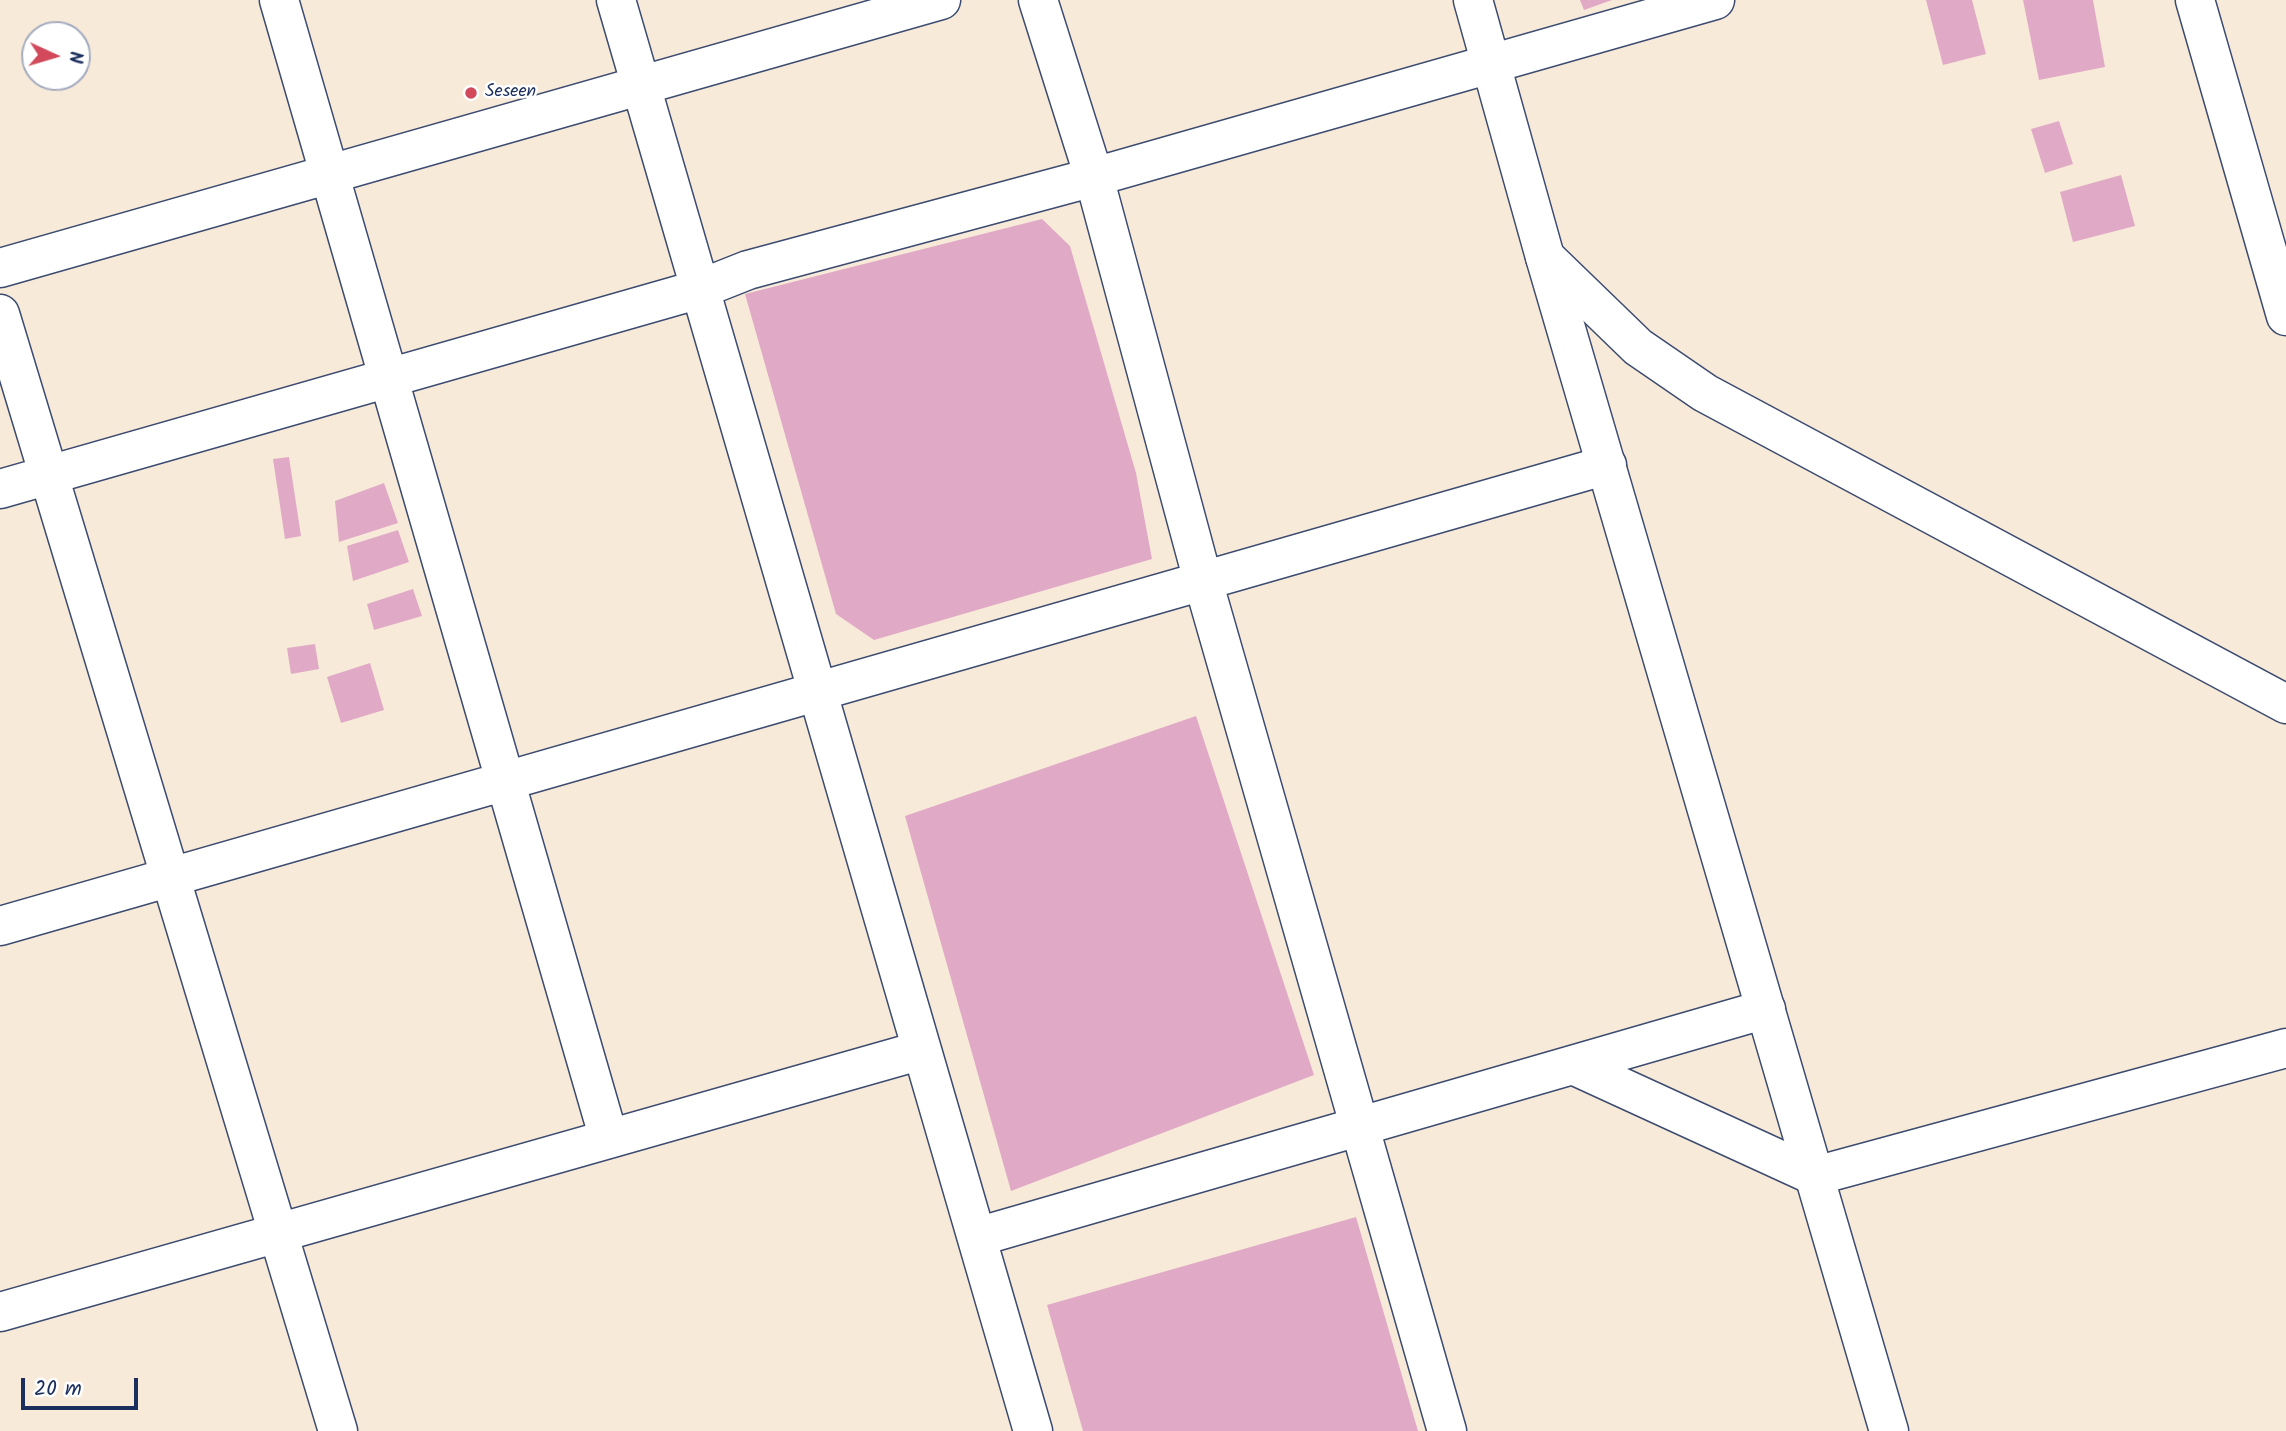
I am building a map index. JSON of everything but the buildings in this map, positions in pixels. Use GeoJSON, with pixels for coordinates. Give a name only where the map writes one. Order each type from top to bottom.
{"type":"FeatureCollection","features":[{"type":"Feature","properties":{"kind":"street"},"geometry":{"type":"LineString","coordinates":[[279,0],[609,1139]]}},
{"type":"Feature","properties":{"kind":"street"},"geometry":{"type":"LineString","coordinates":[[616,0],[1033,1431]]}},
{"type":"Feature","properties":{"kind":"street"},"geometry":{"type":"LineString","coordinates":[[0,268],[941,0]]}},
{"type":"Feature","properties":{"kind":"street"},"geometry":{"type":"LineString","coordinates":[[1038,0],[1094,177],[1203,581],[1447,1431]]}},
{"type":"Feature","properties":{"kind":"street"},"geometry":{"type":"LineString","coordinates":[[1473,0],[1545,257],[1889,1431]]}},
{"type":"Feature","properties":{"kind":"street"},"geometry":{"type":"LineString","coordinates":[[0,489],[701,289],[748,270],[1094,177],[1715,0]]}},
{"type":"Feature","properties":{"kind":"street"},"geometry":{"type":"LineString","coordinates":[[2196,0],[2276,239],[2286,316]]}},
{"type":"Feature","properties":{"kind":"street"},"geometry":{"type":"LineString","coordinates":[[1545,257],[1638,347],[1705,393],[2286,704]]}},
{"type":"Feature","properties":{"kind":"street"},"geometry":{"type":"LineString","coordinates":[[0,314],[338,1431]]}},
{"type":"Feature","properties":{"kind":"street"},"geometry":{"type":"LineString","coordinates":[[0,926],[1607,465]]}},
{"type":"Feature","properties":{"kind":"street"},"geometry":{"type":"LineString","coordinates":[[976,1237],[1766,1009]]}},
{"type":"Feature","properties":{"kind":"street"},"geometry":{"type":"LineString","coordinates":[[1573,1065],[1815,1176],[2286,1048]]}},
{"type":"Feature","properties":{"kind":"street"},"geometry":{"type":"LineString","coordinates":[[0,1312],[922,1050]]}},
{"type":"Feature","properties":{"kind":"place","name":"Seseen"},"geometry":{"type":"Point","coordinates":[471,93]}}]}
